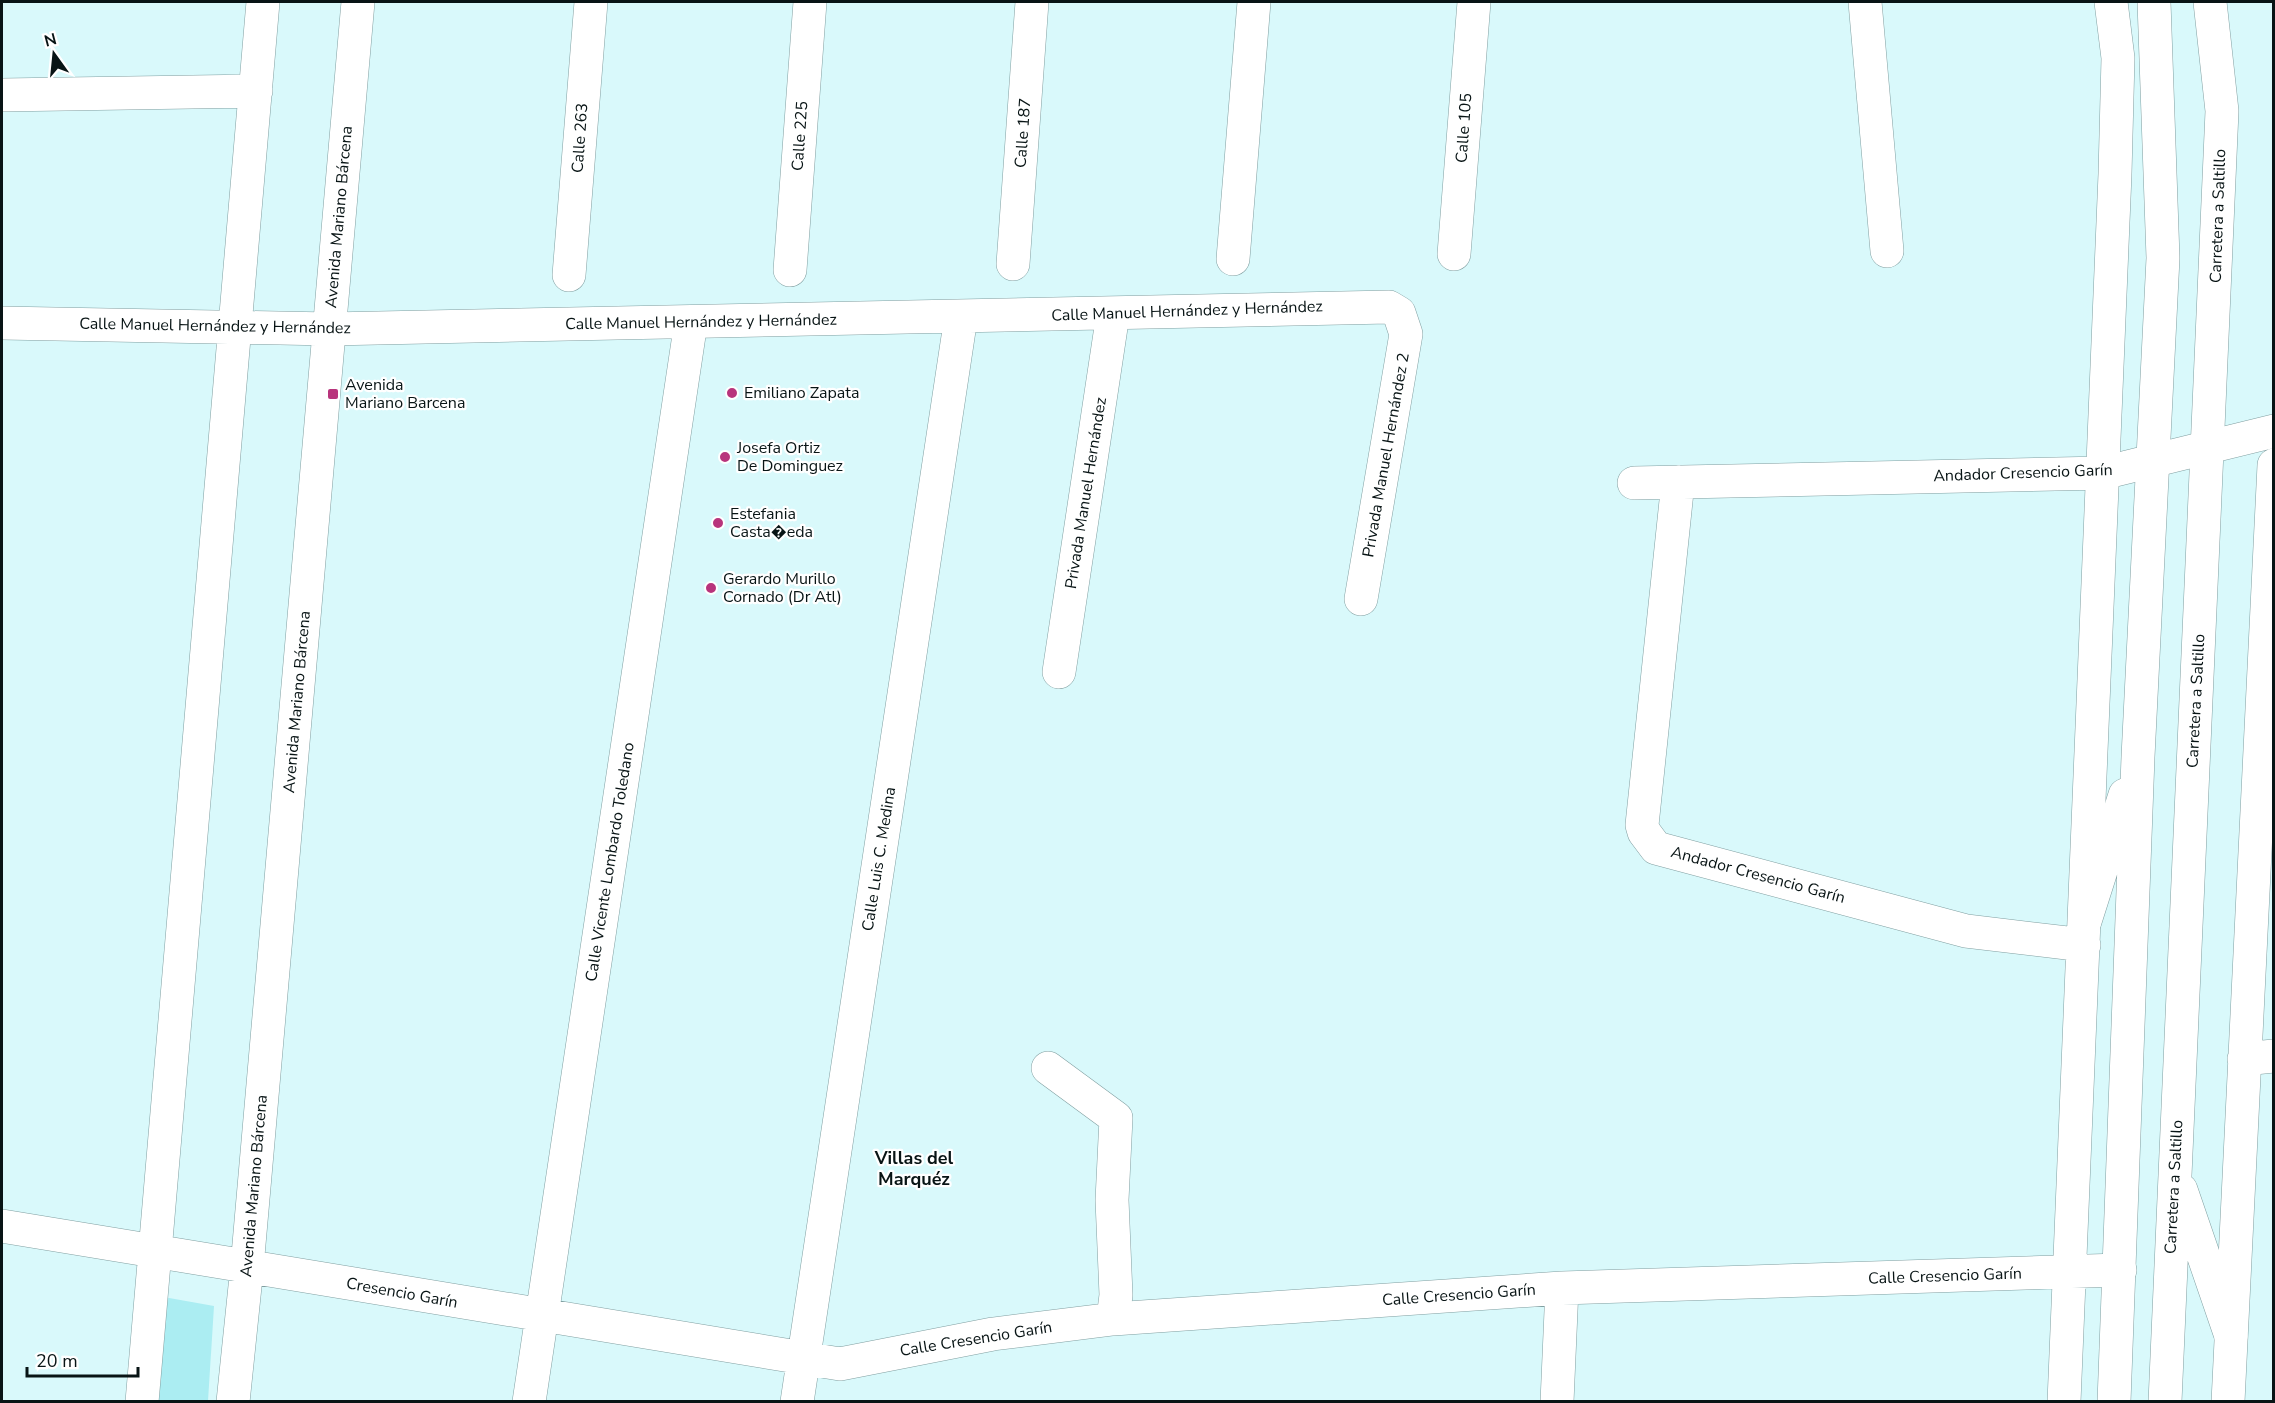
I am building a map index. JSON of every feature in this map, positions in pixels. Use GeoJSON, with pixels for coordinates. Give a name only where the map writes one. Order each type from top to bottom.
{"type":"FeatureCollection","features":[{"type":"Feature","properties":{"kind":"street"},"geometry":{"type":"LineString","coordinates":[[142,1401],[263,2]]}},
{"type":"Feature","properties":{"kind":"street","name":"Avenida Mariano Bárcena"},"geometry":{"type":"LineString","coordinates":[[233,1401],[247,1268],[358,2]]}},
{"type":"Feature","properties":{"kind":"street","name":"Calle 263"},"geometry":{"type":"LineString","coordinates":[[569,274],[591,2]]}},
{"type":"Feature","properties":{"kind":"street","name":"Calle 225"},"geometry":{"type":"LineString","coordinates":[[790,270],[810,2]]}},
{"type":"Feature","properties":{"kind":"street","name":"Calle 187"},"geometry":{"type":"LineString","coordinates":[[1013,264],[1032,2]]}},
{"type":"Feature","properties":{"kind":"street"},"geometry":{"type":"LineString","coordinates":[[1233,259],[1254,2]]}},
{"type":"Feature","properties":{"kind":"street","name":"Calle 105"},"geometry":{"type":"LineString","coordinates":[[1454,254],[1474,2]]}},
{"type":"Feature","properties":{"kind":"street"},"geometry":{"type":"LineString","coordinates":[[1865,2],[1887,250]]}},
{"type":"Feature","properties":{"kind":"street"},"geometry":{"type":"LineString","coordinates":[[2064,1401],[2085,933],[2118,57],[2111,2]]}},
{"type":"Feature","properties":{"kind":"street"},"geometry":{"type":"LineString","coordinates":[[2114,1401],[2138,756],[2151,461],[2163,258],[2158,57],[2154,2]]}},
{"type":"Feature","properties":{"kind":"street","name":"Carretera a Saltillo"},"geometry":{"type":"LineString","coordinates":[[2165,1401],[2222,111],[2210,2]]}},
{"type":"Feature","properties":{"kind":"street"},"geometry":{"type":"LineString","coordinates":[[2118,57],[2158,57]]}},
{"type":"Feature","properties":{"kind":"street"},"geometry":{"type":"LineString","coordinates":[[2,95],[256,91]]}},
{"type":"Feature","properties":{"kind":"street","name":"Calle Manuel Hernández y Hernández"},"geometry":{"type":"LineString","coordinates":[[2,323],[330,329],[1113,314],[1373,306],[1389,307],[1399,313]]}},
{"type":"Feature","properties":{"kind":"street","name":"Privada Manuel Hernández 2"},"geometry":{"type":"LineString","coordinates":[[1361,599],[1406,334],[1399,313]]}},
{"type":"Feature","properties":{"kind":"street","name":"Privada Manuel Hernández"},"geometry":{"type":"LineString","coordinates":[[1059,672],[1113,314]]}},
{"type":"Feature","properties":{"kind":"street","name":"Calle Luis C. Medina"},"geometry":{"type":"LineString","coordinates":[[797,1401],[962,317]]}},
{"type":"Feature","properties":{"kind":"street","name":"Calle Vicente Lombardo Toledano"},"geometry":{"type":"LineString","coordinates":[[529,1401],[692,322]]}},
{"type":"Feature","properties":{"kind":"street","name":"Andador Cresencio Garín"},"geometry":{"type":"LineString","coordinates":[[1634,483],[2103,473],[2274,431]]}},
{"type":"Feature","properties":{"kind":"street"},"geometry":{"type":"LineString","coordinates":[[2228,1401],[2231,1336],[2259,1058],[2274,465]]}},
{"type":"Feature","properties":{"kind":"street","name":"Andador Cresencio Garín"},"geometry":{"type":"LineString","coordinates":[[1678,482],[1642,825],[1651,844],[1667,851],[1966,931],[2085,933]]}},
{"type":"Feature","properties":{"kind":"street"},"geometry":{"type":"LineString","coordinates":[[2085,933],[2138,756]]}},
{"type":"Feature","properties":{"kind":"street"},"geometry":{"type":"LineString","coordinates":[[1048,1068],[1116,1118],[1112,1200],[1116,1295],[1113,1319]]}},
{"type":"Feature","properties":{"kind":"street"},"geometry":{"type":"LineString","coordinates":[[2175,1172],[2231,1336]]}},
{"type":"Feature","properties":{"kind":"street","name":"Cresencio Garín"},"geometry":{"type":"LineString","coordinates":[[2,1226],[804,1360]]}},
{"type":"Feature","properties":{"kind":"street","name":"Calle Cresencio Garín"},"geometry":{"type":"LineString","coordinates":[[804,1360],[840,1364],[993,1334],[1113,1319],[1562,1288],[2120,1270]]}},
{"type":"Feature","properties":{"kind":"street"},"geometry":{"type":"LineString","coordinates":[[1557,1401],[1562,1288]]}},
{"type":"Feature","properties":{"kind":"shaded area"},"geometry":{"type":"Polygon","coordinates":[[[158,1296],[214,1306],[208,1401],[152,1402],[158,1296]]]}},
{"type":"Feature","properties":{"kind":"place","name":"Emiliano Zapata"},"geometry":{"type":"Point","coordinates":[732,393]}},
{"type":"Feature","properties":{"kind":"place","name":"Avenida Mariano Barcena"},"geometry":{"type":"Point","coordinates":[333,394]}},
{"type":"Feature","properties":{"kind":"place","name":"Josefa Ortiz De Dominguez"},"geometry":{"type":"Point","coordinates":[725,457]}},
{"type":"Feature","properties":{"kind":"place","name":"Estefania Casta�eda"},"geometry":{"type":"Point","coordinates":[718,523]}},
{"type":"Feature","properties":{"kind":"place","name":"Gerardo Murillo Cornado (Dr Atl)"},"geometry":{"type":"Point","coordinates":[711,588]}},
{"type":"Feature","properties":{"kind":"district","name":"Villas del Marquéz"},"geometry":{"type":"Point","coordinates":[914,1168]}}]}
